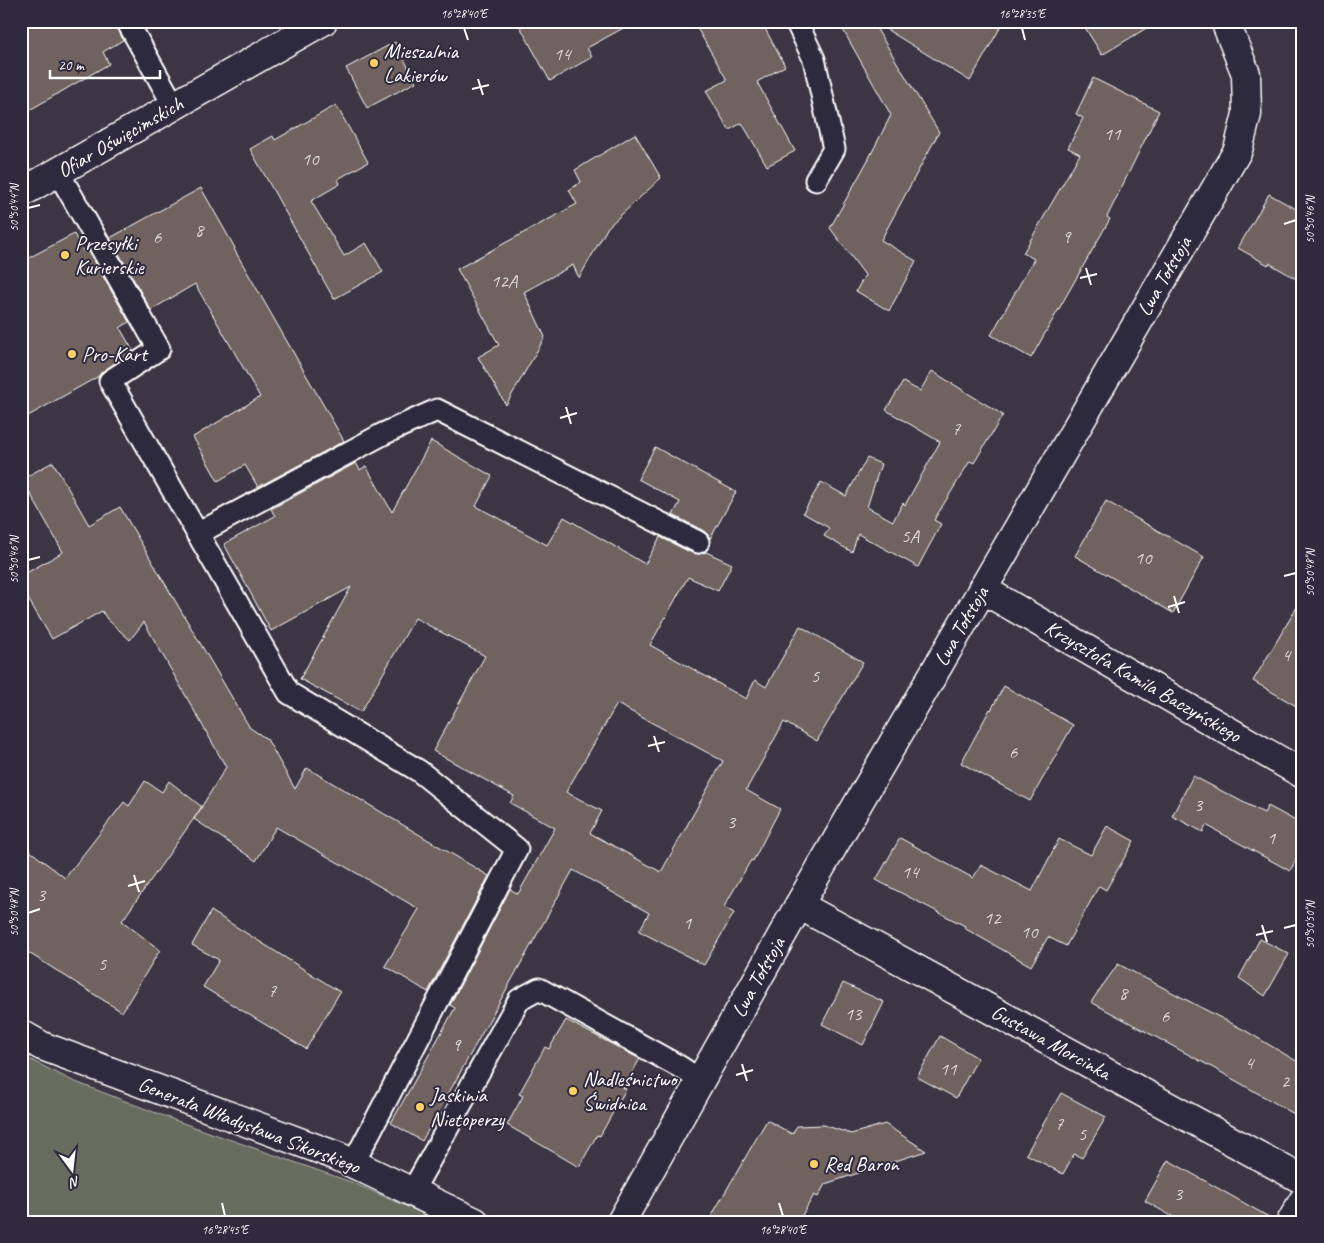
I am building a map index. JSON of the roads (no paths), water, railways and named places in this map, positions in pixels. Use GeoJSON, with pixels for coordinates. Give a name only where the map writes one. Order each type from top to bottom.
{"type":"FeatureCollection","features":[{"type":"Feature","properties":{"kind":"street","name":"Ofiar Oświęcimskich"},"geometry":{"type":"LineString","coordinates":[[21,193],[323,21]]}},
{"type":"Feature","properties":{"kind":"street","name":"Lwa Tołstoja"},"geometry":{"type":"LineString","coordinates":[[621,1222],[799,905],[1238,150],[1248,114],[1246,74],[1225,21]]}},
{"type":"Feature","properties":{"kind":"street","name":"Krzysztofa Kamila Baczyńskiego"},"geometry":{"type":"LineString","coordinates":[[982,589],[1303,774]]}},
{"type":"Feature","properties":{"kind":"street","name":"Gustawa Morcinka"},"geometry":{"type":"LineString","coordinates":[[799,905],[1303,1180]]}},
{"type":"Feature","properties":{"kind":"street","name":"Generała Władysława Sikorskiego"},"geometry":{"type":"LineString","coordinates":[[21,1034],[42,1046],[320,1150],[475,1222]]}},
{"type":"Feature","properties":{"kind":"street"},"geometry":{"type":"LineString","coordinates":[[1291,1222],[1303,1201]]}},
{"type":"Feature","properties":{"kind":"lane"},"geometry":{"type":"LineString","coordinates":[[127,21],[174,106]]}},
{"type":"Feature","properties":{"kind":"lane"},"geometry":{"type":"LineString","coordinates":[[796,21],[814,59],[834,149],[816,180]]}},
{"type":"Feature","properties":{"kind":"lane"},"geometry":{"type":"LineString","coordinates":[[58,172],[159,350],[110,381],[289,693],[419,770],[517,849],[353,1164]]}},
{"type":"Feature","properties":{"kind":"lane"},"geometry":{"type":"LineString","coordinates":[[198,534],[383,434],[437,410],[698,542]]}},
{"type":"Feature","properties":{"kind":"lane"},"geometry":{"type":"LineString","coordinates":[[412,1192],[520,1000],[539,989],[700,1080]]}},
{"type":"Feature","properties":{"kind":"place","name":"Mieszalnia Lakierów"},"geometry":{"type":"Point","coordinates":[374,63]}},
{"type":"Feature","properties":{"kind":"place","name":"Przesyłki Kurierskie"},"geometry":{"type":"Point","coordinates":[65,255]}},
{"type":"Feature","properties":{"kind":"place","name":"Pro-Kart"},"geometry":{"type":"Point","coordinates":[72,354]}},
{"type":"Feature","properties":{"kind":"place","name":"Nadleśnictwo Świdnica"},"geometry":{"type":"Point","coordinates":[573,1091]}},
{"type":"Feature","properties":{"kind":"place","name":"Jaskinia Nietoperzy"},"geometry":{"type":"Point","coordinates":[420,1107]}},
{"type":"Feature","properties":{"kind":"place","name":"Red Baron"},"geometry":{"type":"Point","coordinates":[814,1164]}}]}
